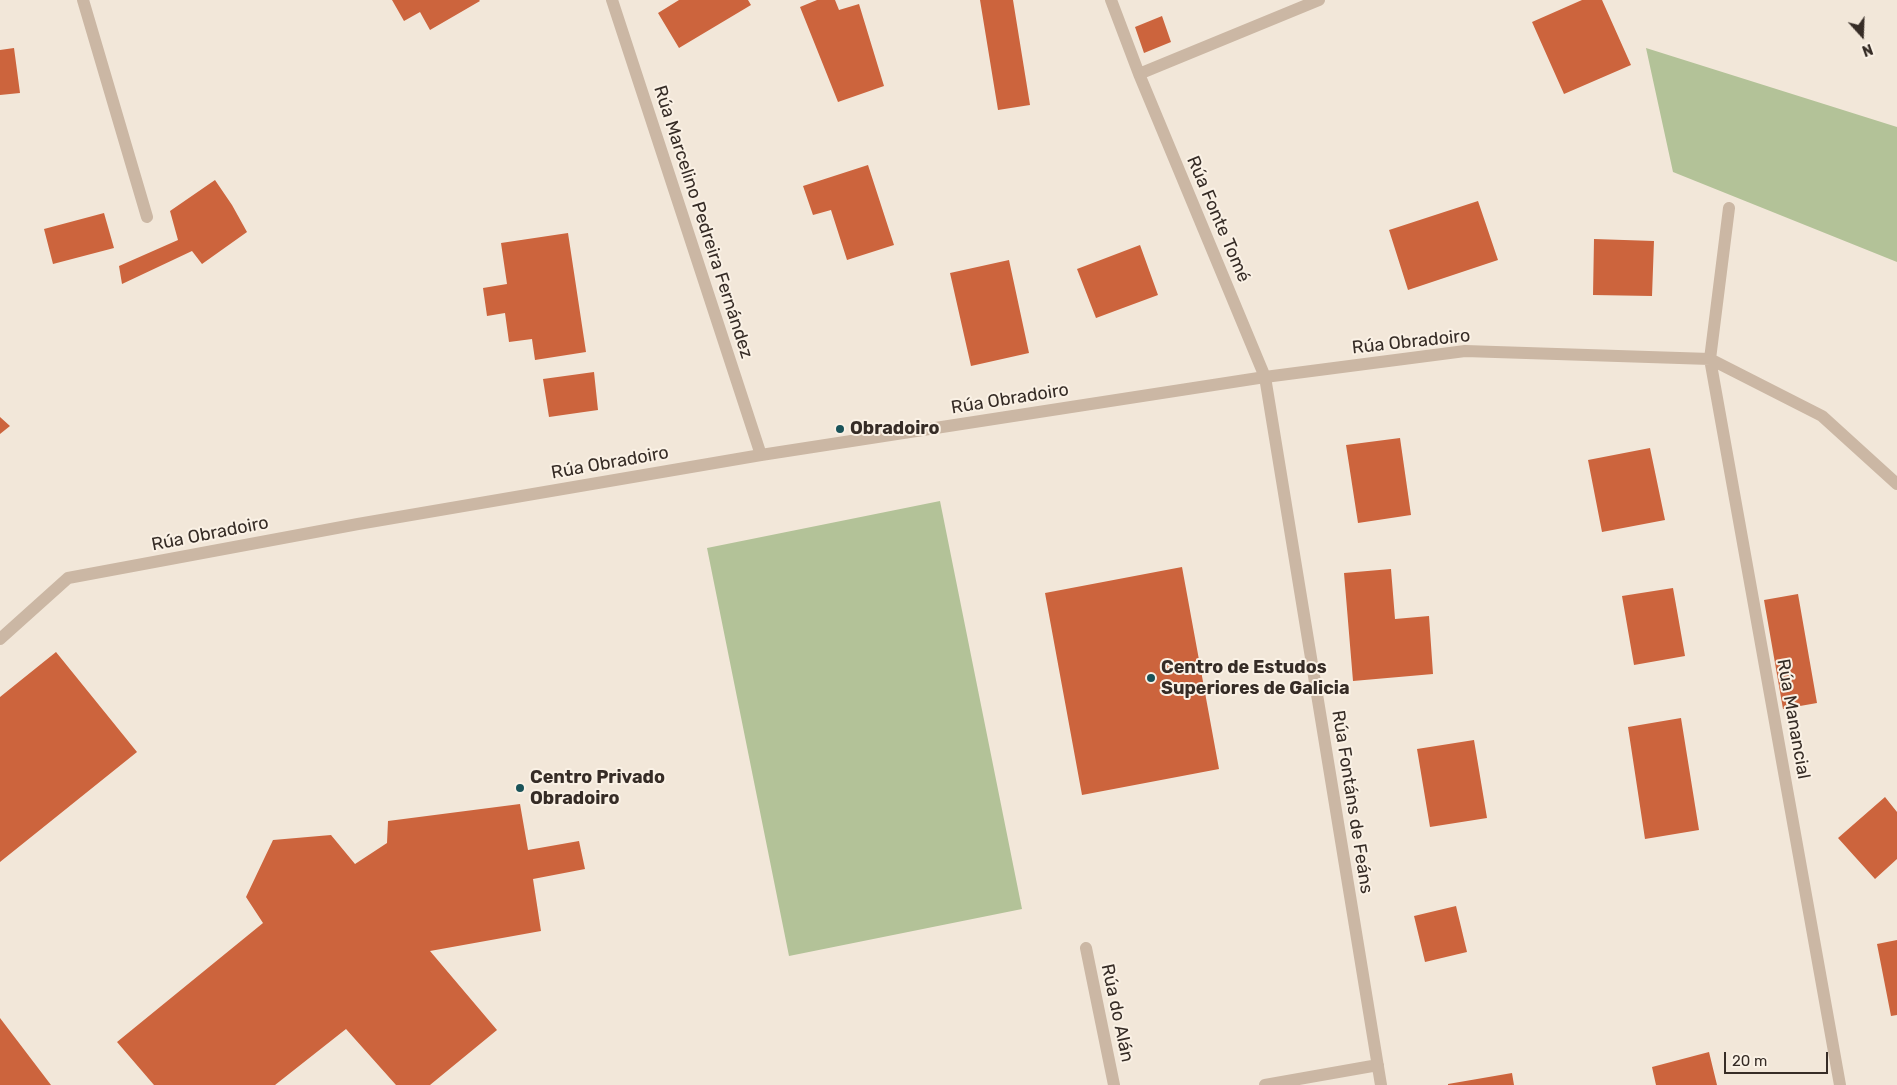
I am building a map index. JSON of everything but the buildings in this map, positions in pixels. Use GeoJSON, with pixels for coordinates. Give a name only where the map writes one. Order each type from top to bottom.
{"type":"FeatureCollection","features":[{"type":"Feature","properties":{"kind":"street"},"geometry":{"type":"LineString","coordinates":[[83,0],[147,217]]}},
{"type":"Feature","properties":{"kind":"street","name":"Rúa Marcelino Pedreira Fernández"},"geometry":{"type":"LineString","coordinates":[[612,0],[760,455]]}},
{"type":"Feature","properties":{"kind":"street","name":"Rúa Fonte Tomé"},"geometry":{"type":"LineString","coordinates":[[1111,0],[1139,74],[1265,377]]}},
{"type":"Feature","properties":{"kind":"street"},"geometry":{"type":"LineString","coordinates":[[1139,74],[1319,0]]}},
{"type":"Feature","properties":{"kind":"street","name":"Rúa Manancial"},"geometry":{"type":"LineString","coordinates":[[1729,208],[1710,359],[1840,1085]]}},
{"type":"Feature","properties":{"kind":"street","name":"Rúa Obradoiro"},"geometry":{"type":"LineString","coordinates":[[0,639],[68,578],[358,524],[760,455],[1265,377],[1465,351],[1710,359],[1822,416],[1897,484]]}},
{"type":"Feature","properties":{"kind":"street","name":"Rúa Fontáns de Feáns"},"geometry":{"type":"LineString","coordinates":[[1265,377],[1381,1085]]}},
{"type":"Feature","properties":{"kind":"street","name":"Rúa do Alán"},"geometry":{"type":"LineString","coordinates":[[1086,948],[1114,1085]]}},
{"type":"Feature","properties":{"kind":"street"},"geometry":{"type":"LineString","coordinates":[[1265,1085],[1378,1065]]}},
{"type":"Feature","properties":{"kind":"green space"},"geometry":{"type":"Polygon","coordinates":[[[1646,48],[1897,127],[1897,262],[1673,172],[1646,48]]]}},
{"type":"Feature","properties":{"kind":"green space"},"geometry":{"type":"Polygon","coordinates":[[[940,501],[1022,909],[789,956],[707,548],[940,501]]]}},
{"type":"Feature","properties":{"kind":"place","name":"Obradoiro"},"geometry":{"type":"Point","coordinates":[840,429]}},
{"type":"Feature","properties":{"kind":"place","name":"Centro de Estudos Superiores de Galicia"},"geometry":{"type":"Point","coordinates":[1151,678]}},
{"type":"Feature","properties":{"kind":"place","name":"Centro Privado Obradoiro"},"geometry":{"type":"Point","coordinates":[520,788]}}]}
